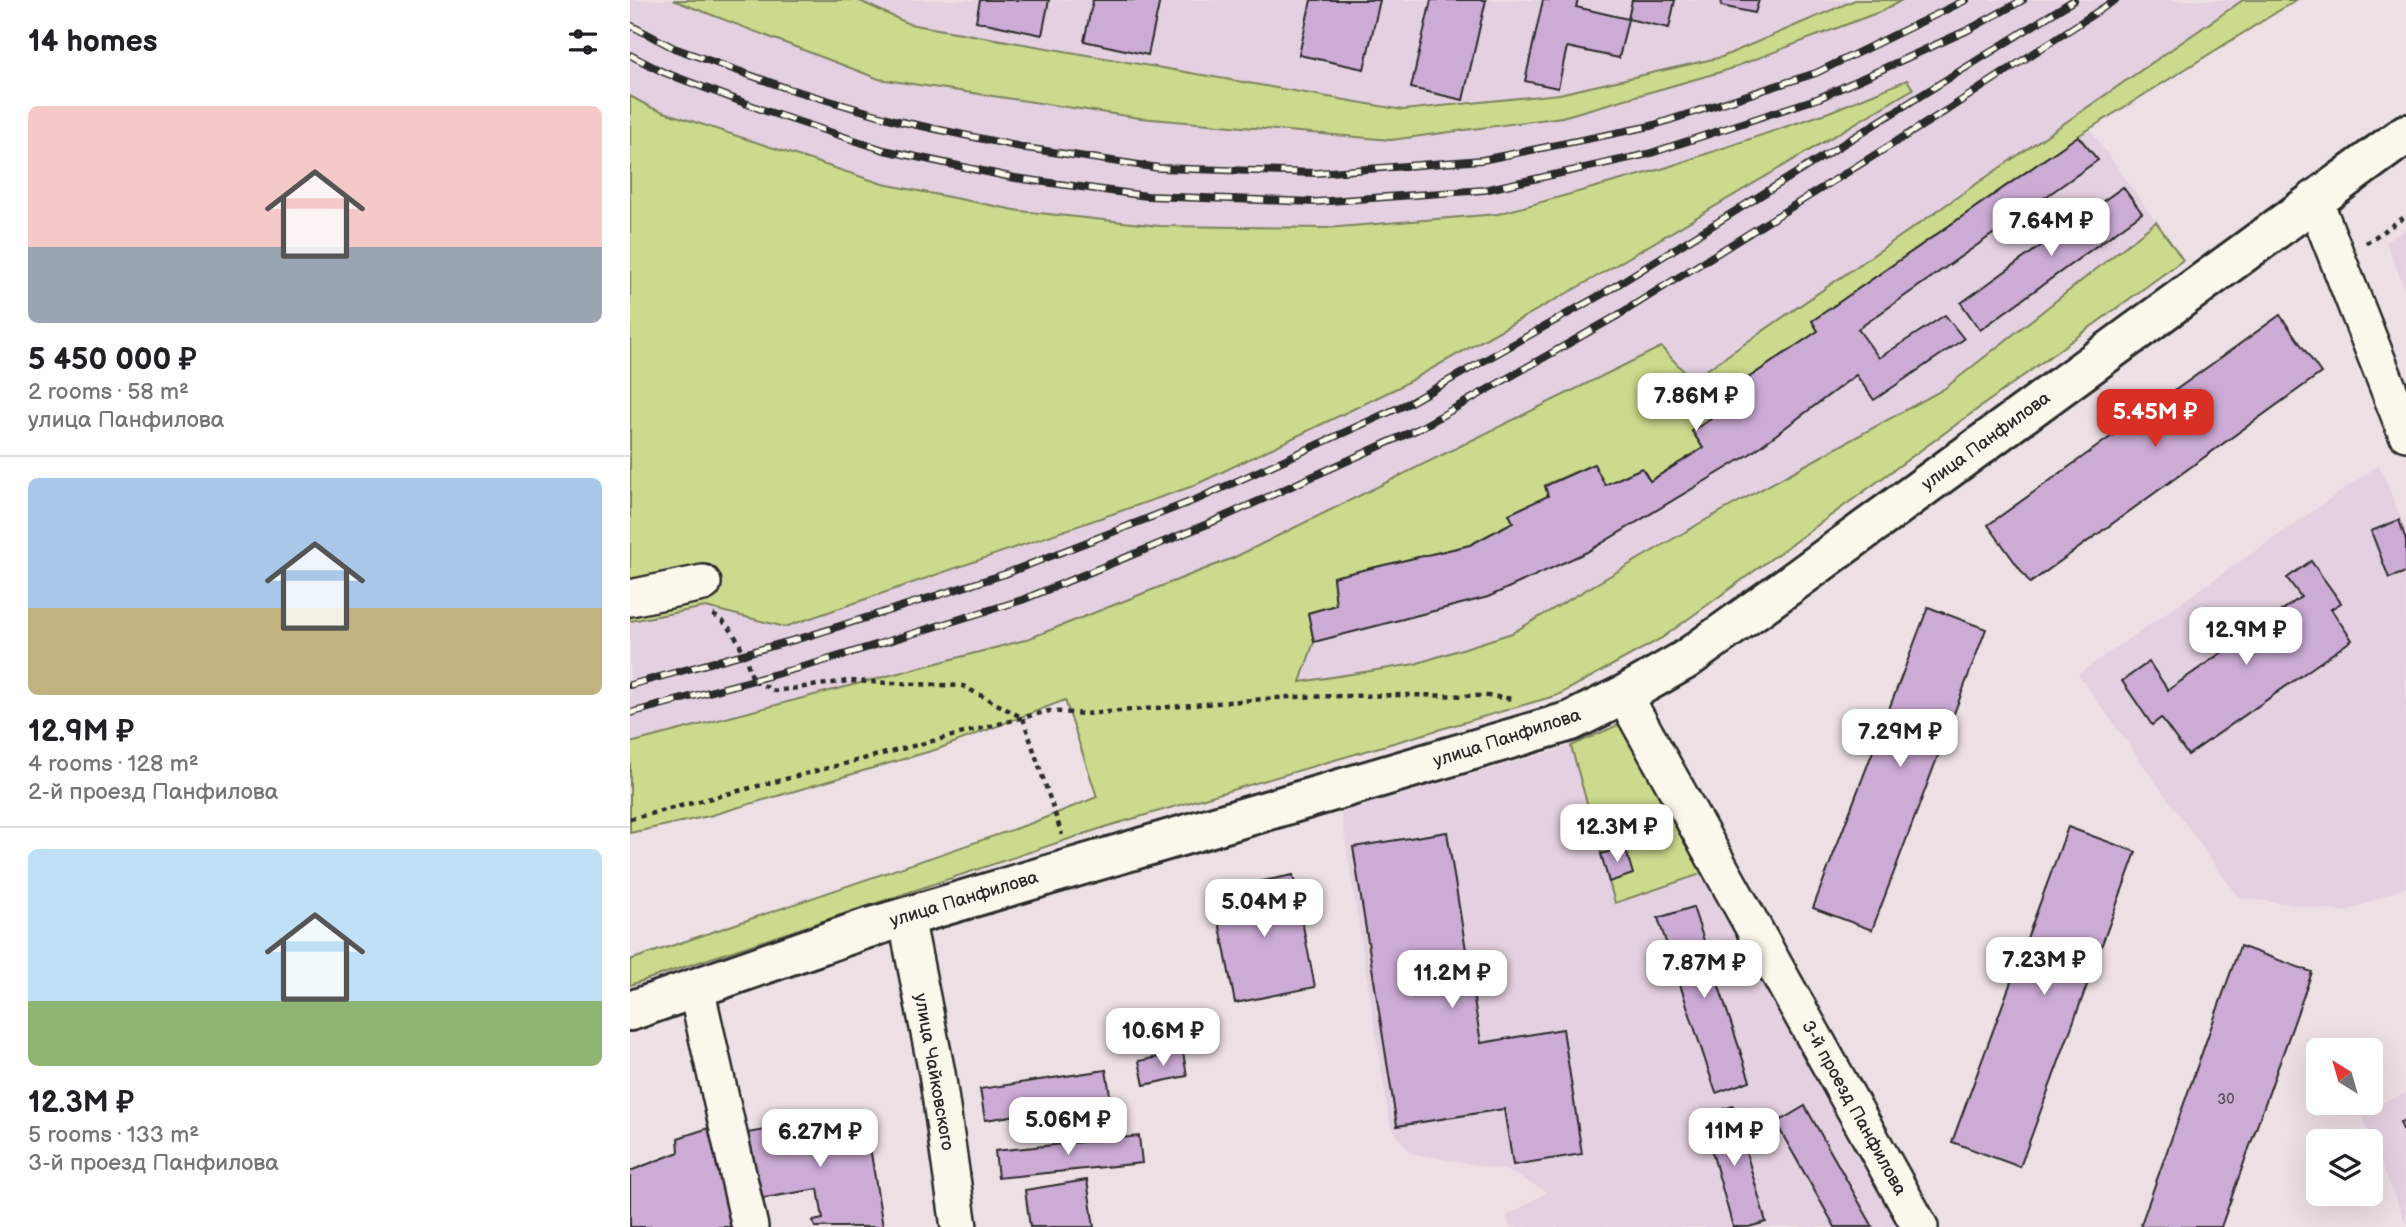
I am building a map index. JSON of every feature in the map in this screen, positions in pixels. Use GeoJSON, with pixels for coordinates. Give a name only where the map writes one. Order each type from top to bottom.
{"type":"FeatureCollection","features":[{"type":"Feature","properties":{"kind":"main road","name":"улица Панфилова"},"geometry":{"type":"LineString","coordinates":[[630,1011],[906,917],[1570,721],[1624,695],[1685,660],[2406,134]]}},
{"type":"Feature","properties":{"kind":"street"},"geometry":{"type":"LineString","coordinates":[[2315,199],[2406,433]]}},
{"type":"Feature","properties":{"kind":"street"},"geometry":{"type":"LineString","coordinates":[[630,598],[703,583]]}},
{"type":"Feature","properties":{"kind":"street","name":"3-й проезд Панфилова"},"geometry":{"type":"LineString","coordinates":[[1624,695],[1920,1227]]}},
{"type":"Feature","properties":{"kind":"street","name":"улица Чайковского"},"geometry":{"type":"LineString","coordinates":[[906,917],[937,1073],[959,1227]]}},
{"type":"Feature","properties":{"kind":"street"},"geometry":{"type":"LineString","coordinates":[[696,988],[750,1227]]}},
{"type":"Feature","properties":{"kind":"path"},"geometry":{"type":"LineString","coordinates":[[2339,262],[2406,216]]}},
{"type":"Feature","properties":{"kind":"path"},"geometry":{"type":"LineString","coordinates":[[744,654],[753,680],[775,691],[848,681],[963,686],[1023,718],[1064,841]]}},
{"type":"Feature","properties":{"kind":"path"},"geometry":{"type":"LineString","coordinates":[[630,819],[1049,710],[1084,714],[1289,697],[1476,696],[1522,700]]}},
{"type":"Feature","properties":{"kind":"shaded area"},"geometry":{"type":"Polygon","coordinates":[[[630,0],[673,0],[879,79],[1140,118],[1391,140],[1562,117],[1724,70],[1882,11],[1902,0],[2243,0],[1692,380],[1025,640],[630,743],[630,621],[706,607],[785,627],[1193,486],[1397,388],[1594,278],[1913,89],[1907,80],[1829,112],[1665,168],[1498,214],[1326,228],[1160,226],[1020,211],[883,184],[652,108],[630,96],[630,0]]]}},
{"type":"Feature","properties":{"kind":"shaded area"},"geometry":{"type":"Polygon","coordinates":[[[858,0],[1855,0],[1722,57],[1559,94],[1403,110],[908,24],[858,0]]]}},
{"type":"Feature","properties":{"kind":"shaded area"},"geometry":{"type":"Polygon","coordinates":[[[2090,129],[2156,222],[1944,389],[1709,518],[1512,633],[1415,664],[1300,683],[1314,642],[1308,613],[1333,577],[1470,545],[1513,522],[1509,514],[1545,486],[1594,464],[1642,468],[1650,481],[1703,448],[1692,431],[1705,407],[1818,331],[1812,321],[2090,129]]]}},
{"type":"Feature","properties":{"kind":"shaded area"},"geometry":{"type":"Polygon","coordinates":[[[2406,228],[2406,292],[2386,242],[2406,228]]]}},
{"type":"Feature","properties":{"kind":"shaded area"},"geometry":{"type":"Polygon","coordinates":[[[2379,465],[2406,530],[2406,887],[2345,912],[2238,897],[2078,674],[2379,465]]]}},
{"type":"Feature","properties":{"kind":"shaded area"},"geometry":{"type":"Polygon","coordinates":[[[1571,746],[1615,903],[1707,872],[1899,1227],[1509,1227],[1507,1216],[1547,1192],[1508,1171],[1410,1153],[1390,1125],[1341,812],[1571,746]]]}},
{"type":"Feature","properties":{"kind":"shaded area"},"geometry":{"type":"Polygon","coordinates":[[[2406,1093],[2406,1224],[2383,1168],[2383,1129],[2367,1129],[2362,1115],[2384,1115],[2384,1102],[2406,1093]]]}},
{"type":"Feature","properties":{"kind":"green space"},"geometry":{"type":"Polygon","coordinates":[[[673,0],[858,0],[909,24],[1403,110],[1559,94],[1722,57],[1855,0],[1902,0],[1882,11],[1724,71],[1562,117],[1391,140],[1140,118],[879,79],[673,0]]]}},
{"type":"Feature","properties":{"kind":"green space"},"geometry":{"type":"Polygon","coordinates":[[[2243,0],[2296,0],[2078,136],[1812,321],[1818,331],[1705,407],[1711,419],[1692,431],[1703,448],[1650,481],[1641,468],[1605,485],[1593,464],[1545,485],[1548,496],[1509,514],[1513,522],[1470,545],[1333,577],[1336,605],[1308,613],[1314,642],[1300,682],[1415,664],[1512,633],[1709,518],[1944,389],[2156,222],[2183,260],[1662,638],[1558,695],[1108,826],[630,985],[630,960],[1032,823],[1097,797],[1065,700],[938,749],[709,816],[630,833],[630,743],[1025,640],[1233,558],[1661,347],[1692,380],[2243,0]]]}},
{"type":"Feature","properties":{"kind":"green space"},"geometry":{"type":"Polygon","coordinates":[[[1907,80],[1913,89],[1594,278],[1397,388],[1193,486],[785,627],[706,607],[630,621],[630,96],[652,108],[883,184],[1020,211],[1160,226],[1326,228],[1498,214],[1665,168],[1829,112],[1907,80]]]}},
{"type":"Feature","properties":{"kind":"green space"},"geometry":{"type":"Polygon","coordinates":[[[1618,725],[1636,734],[1707,872],[1615,903],[1571,746],[1618,725]]]}},
{"type":"Feature","properties":{"kind":"building"},"geometry":{"type":"Polygon","coordinates":[[[980,0],[1049,0],[1042,35],[976,21],[980,0]]]}},
{"type":"Feature","properties":{"kind":"building"},"geometry":{"type":"Polygon","coordinates":[[[1093,0],[1160,0],[1148,55],[1084,41],[1093,0]]]}},
{"type":"Feature","properties":{"kind":"building"},"geometry":{"type":"Polygon","coordinates":[[[1311,0],[1380,0],[1364,69],[1299,55],[1311,0]]]}},
{"type":"Feature","properties":{"kind":"building"},"geometry":{"type":"Polygon","coordinates":[[[1431,0],[1486,0],[1463,100],[1411,88],[1431,0]]]}},
{"type":"Feature","properties":{"kind":"building"},"geometry":{"type":"Polygon","coordinates":[[[1543,0],[1578,0],[1576,7],[1628,19],[1619,58],[1567,47],[1558,88],[1525,81],[1543,0]]]}},
{"type":"Feature","properties":{"kind":"building"},"geometry":{"type":"Polygon","coordinates":[[[1632,0],[1675,0],[1669,28],[1628,19],[1632,0]]]}},
{"type":"Feature","properties":{"kind":"building"},"geometry":{"type":"Polygon","coordinates":[[[1722,0],[1759,0],[1755,13],[1721,6],[1722,0]]]}},
{"type":"Feature","properties":{"kind":"building"},"geometry":{"type":"Polygon","coordinates":[[[2078,136],[2098,160],[1858,329],[1879,358],[1945,315],[1964,339],[1874,400],[1856,375],[1750,454],[1587,552],[1488,597],[1314,642],[1308,613],[1336,605],[1333,577],[1470,545],[1513,522],[1509,514],[1548,496],[1545,486],[1594,464],[1605,485],[1642,468],[1650,481],[1703,448],[1692,431],[1711,419],[1705,407],[1818,331],[1812,321],[2078,136]]]}},
{"type":"Feature","properties":{"kind":"building"},"geometry":{"type":"Polygon","coordinates":[[[2123,187],[2142,213],[1980,330],[1961,303],[2123,187]]]}},
{"type":"Feature","properties":{"kind":"building"},"geometry":{"type":"Polygon","coordinates":[[[2280,315],[2321,373],[2030,583],[1988,525],[2280,315]]]}},
{"type":"Feature","properties":{"kind":"building"},"geometry":{"type":"Polygon","coordinates":[[[2399,520],[2406,540],[2406,572],[2389,578],[2371,531],[2399,520]]]}},
{"type":"Feature","properties":{"kind":"building"},"geometry":{"type":"Polygon","coordinates":[[[2311,561],[2341,603],[2331,609],[2352,640],[2188,755],[2161,718],[2152,725],[2122,681],[2149,662],[2168,690],[2301,597],[2287,578],[2311,561]]]}},
{"type":"Feature","properties":{"kind":"building"},"geometry":{"type":"Polygon","coordinates":[[[1928,607],[1986,629],[1872,930],[1813,908],[1928,607]]]}},
{"type":"Feature","properties":{"kind":"building"},"geometry":{"type":"Polygon","coordinates":[[[2068,827],[2136,852],[2020,1167],[1952,1142],[2068,827]]]}},
{"type":"Feature","properties":{"kind":"building"},"geometry":{"type":"Polygon","coordinates":[[[1447,832],[1481,1043],[1563,1029],[1582,1154],[1513,1165],[1504,1109],[1397,1126],[1353,847],[1447,832]]]}},
{"type":"Feature","properties":{"kind":"building"},"geometry":{"type":"Polygon","coordinates":[[[1625,847],[1633,874],[1609,882],[1601,854],[1625,847]]]}},
{"type":"Feature","properties":{"kind":"building"},"geometry":{"type":"Polygon","coordinates":[[[1293,875],[1315,987],[1235,1003],[1213,891],[1293,875]]]}},
{"type":"Feature","properties":{"kind":"building"},"geometry":{"type":"Polygon","coordinates":[[[1693,907],[1750,1081],[1716,1093],[1658,918],[1693,907]]]}},
{"type":"Feature","properties":{"kind":"building"},"geometry":{"type":"Polygon","coordinates":[[[2240,946],[2312,972],[2221,1227],[2140,1227],[2240,946]]]}},
{"type":"Feature","properties":{"kind":"building"},"geometry":{"type":"Polygon","coordinates":[[[1183,1052],[1187,1076],[1144,1085],[1139,1061],[1183,1052]]]}},
{"type":"Feature","properties":{"kind":"building"},"geometry":{"type":"Polygon","coordinates":[[[1106,1070],[1111,1101],[985,1120],[980,1089],[1106,1070]]]}},
{"type":"Feature","properties":{"kind":"building"},"geometry":{"type":"Polygon","coordinates":[[[1733,1106],[1766,1222],[1749,1227],[1733,1227],[1702,1116],[1733,1106]]]}},
{"type":"Feature","properties":{"kind":"building"},"geometry":{"type":"Polygon","coordinates":[[[1805,1106],[1873,1227],[1835,1227],[1776,1123],[1805,1106]]]}},
{"type":"Feature","properties":{"kind":"building"},"geometry":{"type":"Polygon","coordinates":[[[859,1114],[865,1149],[870,1147],[883,1227],[815,1227],[813,1221],[823,1219],[818,1189],[758,1199],[747,1133],[859,1114]]]}},
{"type":"Feature","properties":{"kind":"building"},"geometry":{"type":"Polygon","coordinates":[[[2406,1120],[2406,1137],[2400,1122],[2406,1120]]]}},
{"type":"Feature","properties":{"kind":"building"},"geometry":{"type":"Polygon","coordinates":[[[724,1123],[742,1227],[630,1227],[630,1171],[679,1152],[678,1138],[724,1123]]]}},
{"type":"Feature","properties":{"kind":"building"},"geometry":{"type":"Polygon","coordinates":[[[1139,1136],[1142,1163],[998,1178],[995,1151],[1139,1136]]]}},
{"type":"Feature","properties":{"kind":"building"},"geometry":{"type":"Polygon","coordinates":[[[1087,1180],[1094,1227],[1030,1227],[1025,1190],[1087,1180]]]}},
{"type":"Feature","properties":{"kind":"railway"},"geometry":{"type":"LineString","coordinates":[[630,25],[674,48],[786,88],[898,121],[1026,148],[1159,168],[1317,173],[1482,160],[1651,126],[1816,73],[1966,0]]}},
{"type":"Feature","properties":{"kind":"railway"},"geometry":{"type":"LineString","coordinates":[[630,55],[663,72],[766,111],[884,150],[1015,178],[1147,196],[1315,202],[1484,190],[1648,154],[1819,98],[1968,30],[2023,0]]}},
{"type":"Feature","properties":{"kind":"railway"},"geometry":{"type":"LineString","coordinates":[[630,685],[805,637],[1005,574],[1200,498],[1409,403],[1604,293],[2074,0]]}},
{"type":"Feature","properties":{"kind":"railway"},"geometry":{"type":"LineString","coordinates":[[630,713],[817,663],[1022,600],[1210,523],[1420,428],[1615,317],[1947,110],[2115,0]]}}]}
